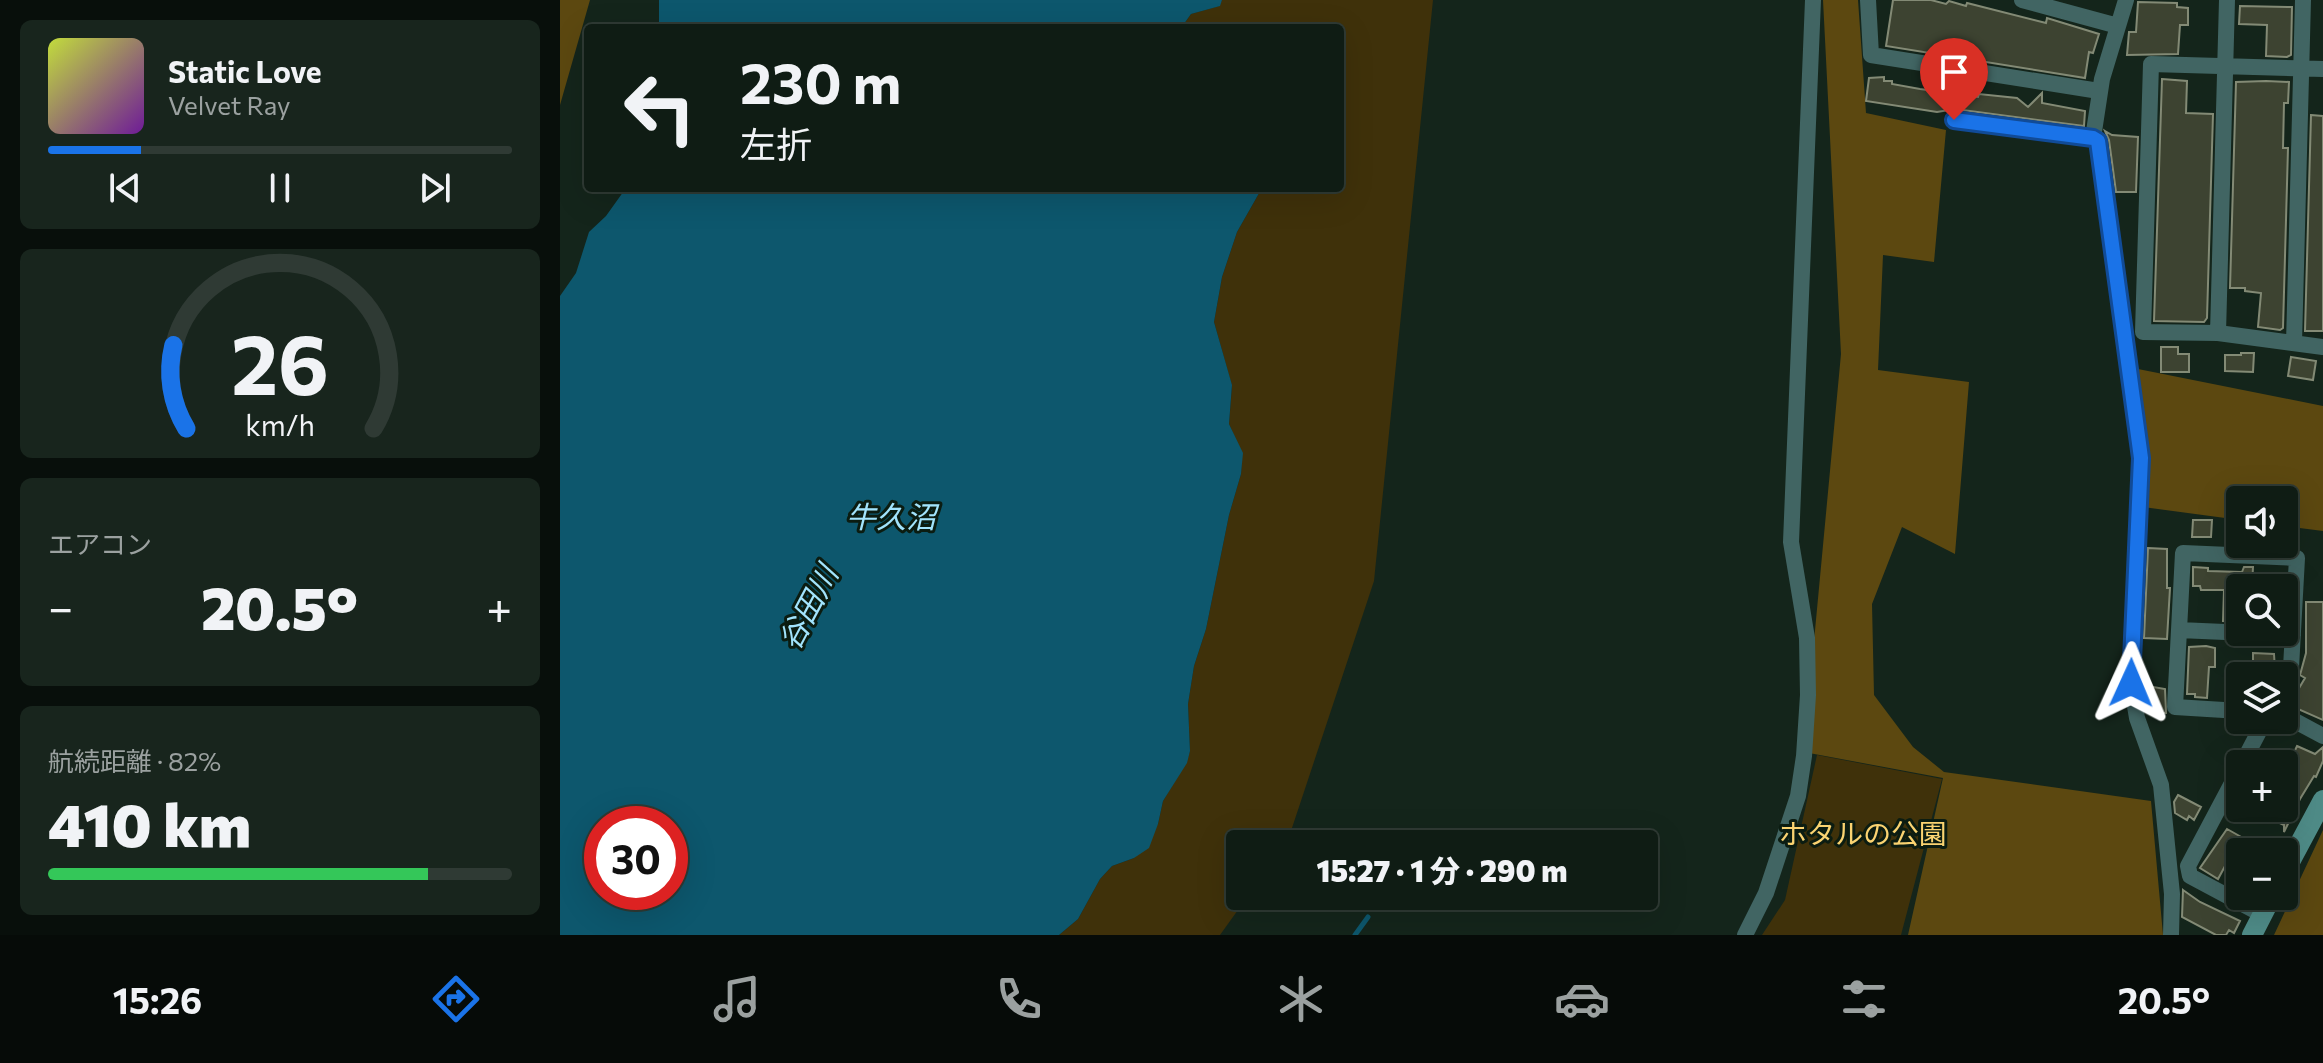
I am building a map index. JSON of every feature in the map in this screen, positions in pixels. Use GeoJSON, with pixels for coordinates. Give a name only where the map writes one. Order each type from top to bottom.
{"type":"FeatureCollection","features":[{"type":"Feature","properties":{"kind":"street"},"geometry":{"type":"LineString","coordinates":[[1745,935],[1766,893],[1798,796],[1805,741],[1807,638],[1791,542],[1804,120],[1813,0]]}},
{"type":"Feature","properties":{"kind":"street"},"geometry":{"type":"LineString","coordinates":[[1868,0],[1871,55],[2099,91]]}},
{"type":"Feature","properties":{"kind":"street"},"geometry":{"type":"LineString","coordinates":[[2022,0],[2118,26]]}},
{"type":"Feature","properties":{"kind":"street"},"geometry":{"type":"LineString","coordinates":[[2093,138],[2099,91],[2126,0]]}},
{"type":"Feature","properties":{"kind":"street"},"geometry":{"type":"LineString","coordinates":[[2218,333],[2227,0]]}},
{"type":"Feature","properties":{"kind":"street"},"geometry":{"type":"LineString","coordinates":[[2294,343],[2303,0]]}},
{"type":"Feature","properties":{"kind":"street"},"geometry":{"type":"LineString","coordinates":[[2323,69],[2151,64],[2143,332],[2218,333],[2323,347]]}},
{"type":"Feature","properties":{"kind":"street"},"geometry":{"type":"LineString","coordinates":[[1954,120],[2098,141],[2141,458],[2131,683],[2137,718],[2161,785],[2172,894],[2171,935]]}},
{"type":"Feature","properties":{"kind":"street"},"geometry":{"type":"LineString","coordinates":[[2226,710],[2175,707],[2183,553],[2297,558],[2296,574]]}},
{"type":"Feature","properties":{"kind":"street"},"geometry":{"type":"LineString","coordinates":[[2179,630],[2226,632]]}},
{"type":"Feature","properties":{"kind":"street"},"geometry":{"type":"LineString","coordinates":[[2298,723],[2323,736]]}},
{"type":"Feature","properties":{"kind":"street"},"geometry":{"type":"LineString","coordinates":[[2226,794],[2188,866],[2190,876],[2263,915]]}},
{"type":"Feature","properties":{"kind":"street"},"geometry":{"type":"LineString","coordinates":[[2298,847],[2323,800]]}},
{"type":"Feature","properties":{"kind":"street"},"geometry":{"type":"LineString","coordinates":[[2252,935],[2265,910]]}},
{"type":"Feature","properties":{"kind":"green space"},"geometry":{"type":"Polygon","coordinates":[[[1222,0],[1433,0],[1374,581],[1291,830],[1226,830],[1226,910],[1238,910],[1220,935],[1059,935],[1078,919],[1100,879],[1112,866],[1134,858],[1158,824],[1163,801],[1190,751],[1188,704],[1194,666],[1206,629],[1229,515],[1241,474],[1242,453],[1229,424],[1232,386],[1214,322],[1222,277],[1237,232],[1260,192],[1344,192],[1344,24],[1184,24],[1191,14],[1219,6],[1222,0]]]}},
{"type":"Feature","properties":{"kind":"green space","name":"ホタルの公園"},"geometry":{"type":"Polygon","coordinates":[[[1817,755],[1942,779],[1901,935],[1762,935],[1785,900],[1817,755]]]}},
{"type":"Feature","properties":{"kind":"shaded area"},"geometry":{"type":"Polygon","coordinates":[[[560,0],[590,0],[560,105],[560,0]]]}},
{"type":"Feature","properties":{"kind":"shaded area"},"geometry":{"type":"Polygon","coordinates":[[[1823,0],[1858,0],[1866,113],[1946,130],[1934,262],[1883,255],[1878,370],[1969,382],[1955,554],[1902,527],[1872,604],[1874,695],[1913,747],[1944,772],[2151,801],[2163,935],[1908,935],[1943,778],[1809,753],[1814,641],[1841,354],[1823,0]]]}},
{"type":"Feature","properties":{"kind":"shaded area"},"geometry":{"type":"Polygon","coordinates":[[[2133,368],[2323,406],[2323,531],[2298,528],[2298,486],[2226,486],[2226,518],[2143,507],[2133,368]]]}},
{"type":"Feature","properties":{"kind":"shaded area"},"geometry":{"type":"Polygon","coordinates":[[[2323,830],[2323,935],[2274,935],[2286,910],[2298,910],[2298,884],[2323,830]]]}},
{"type":"Feature","properties":{"kind":"water"},"geometry":{"type":"Polygon","coordinates":[[[659,0],[1222,0],[1220,6],[1191,14],[1184,24],[659,24],[659,0]]]}},
{"type":"Feature","properties":{"kind":"water","name":"牛久沼"},"geometry":{"type":"Polygon","coordinates":[[[623,192],[1260,192],[1237,232],[1222,277],[1214,322],[1232,385],[1229,424],[1243,453],[1206,629],[1194,666],[1188,704],[1190,751],[1187,763],[1163,801],[1149,848],[1134,858],[1112,866],[1100,879],[1078,919],[1059,935],[560,935],[560,296],[576,273],[589,232],[606,216],[623,192]]]}},
{"type":"Feature","properties":{"kind":"building"},"geometry":{"type":"Polygon","coordinates":[[[1893,0],[1931,0],[1946,4],[1949,1],[1966,6],[1967,3],[2046,23],[2047,18],[2099,34],[2093,53],[2089,52],[2085,78],[1886,46],[1893,0]]]}},
{"type":"Feature","properties":{"kind":"building"},"geometry":{"type":"Polygon","coordinates":[[[2138,2],[2177,3],[2177,7],[2188,8],[2188,25],[2180,25],[2178,54],[2127,55],[2129,32],[2136,32],[2138,2]]]}},
{"type":"Feature","properties":{"kind":"building"},"geometry":{"type":"Polygon","coordinates":[[[2240,6],[2292,7],[2291,55],[2266,56],[2267,25],[2239,24],[2240,6]]]}},
{"type":"Feature","properties":{"kind":"building"},"geometry":{"type":"Polygon","coordinates":[[[1884,77],[1884,81],[1892,81],[1892,84],[1920,89],[1978,97],[1979,94],[2017,98],[2028,107],[2042,93],[2042,103],[2085,111],[2084,126],[1955,109],[1937,112],[1866,101],[1869,78],[1884,77]]]}},
{"type":"Feature","properties":{"kind":"building"},"geometry":{"type":"Polygon","coordinates":[[[2162,79],[2187,81],[2186,113],[2213,114],[2207,318],[2204,322],[2154,321],[2162,79]]]}},
{"type":"Feature","properties":{"kind":"building"},"geometry":{"type":"Polygon","coordinates":[[[2236,82],[2289,82],[2288,103],[2284,103],[2283,148],[2288,148],[2283,328],[2280,330],[2258,327],[2261,293],[2230,288],[2236,82]]]}},
{"type":"Feature","properties":{"kind":"building"},"geometry":{"type":"Polygon","coordinates":[[[2311,115],[2323,116],[2323,331],[2305,331],[2311,115]]]}},
{"type":"Feature","properties":{"kind":"building"},"geometry":{"type":"Polygon","coordinates":[[[2105,131],[2112,135],[2138,137],[2136,192],[2116,192],[2105,131]]]}},
{"type":"Feature","properties":{"kind":"building"},"geometry":{"type":"Polygon","coordinates":[[[2161,347],[2178,347],[2178,354],[2189,354],[2189,372],[2161,372],[2161,347]]]}},
{"type":"Feature","properties":{"kind":"building"},"geometry":{"type":"Polygon","coordinates":[[[2254,353],[2253,372],[2225,371],[2225,355],[2254,353]]]}},
{"type":"Feature","properties":{"kind":"building"},"geometry":{"type":"Polygon","coordinates":[[[2291,357],[2316,361],[2313,380],[2288,376],[2291,357]]]}},
{"type":"Feature","properties":{"kind":"building"},"geometry":{"type":"Polygon","coordinates":[[[2193,520],[2212,520],[2211,537],[2192,537],[2193,520]]]}},
{"type":"Feature","properties":{"kind":"building"},"geometry":{"type":"Polygon","coordinates":[[[2148,548],[2167,549],[2167,588],[2170,588],[2167,639],[2144,638],[2148,548]]]}},
{"type":"Feature","properties":{"kind":"building"},"geometry":{"type":"Polygon","coordinates":[[[2193,567],[2208,568],[2208,571],[2242,572],[2244,567],[2253,567],[2253,574],[2226,574],[2226,621],[2223,621],[2224,590],[2201,590],[2200,586],[2193,586],[2193,567]]]}},
{"type":"Feature","properties":{"kind":"building"},"geometry":{"type":"Polygon","coordinates":[[[2306,602],[2323,602],[2323,720],[2298,709],[2298,690],[2305,678],[2300,675],[2306,653],[2306,602]]]}},
{"type":"Feature","properties":{"kind":"building"},"geometry":{"type":"Polygon","coordinates":[[[2189,647],[2215,648],[2215,667],[2209,667],[2207,698],[2195,697],[2195,694],[2187,694],[2189,647]]]}},
{"type":"Feature","properties":{"kind":"building"},"geometry":{"type":"Polygon","coordinates":[[[2253,653],[2274,654],[2274,662],[2253,662],[2253,653]]]}},
{"type":"Feature","properties":{"kind":"building"},"geometry":{"type":"Polygon","coordinates":[[[2142,685],[2165,689],[2166,713],[2147,712],[2142,685]]]}},
{"type":"Feature","properties":{"kind":"building"},"geometry":{"type":"Polygon","coordinates":[[[2297,746],[2315,754],[2323,747],[2323,761],[2316,777],[2298,803],[2298,750],[2295,750],[2297,746]]]}},
{"type":"Feature","properties":{"kind":"building"},"geometry":{"type":"Polygon","coordinates":[[[2178,795],[2201,807],[2194,820],[2189,816],[2187,820],[2175,813],[2174,802],[2178,795]]]}},
{"type":"Feature","properties":{"kind":"building"},"geometry":{"type":"Polygon","coordinates":[[[2227,829],[2243,838],[2226,838],[2226,864],[2218,879],[2200,868],[2227,829]]]}},
{"type":"Feature","properties":{"kind":"building"},"geometry":{"type":"Polygon","coordinates":[[[2183,890],[2200,902],[2240,921],[2234,933],[2229,930],[2226,935],[2216,935],[2182,917],[2183,890]]]}},
{"type":"Feature","properties":{"kind":"waterway"},"geometry":{"type":"LineString","coordinates":[[1355,935],[1368,917]]}},
{"type":"Feature","properties":{"kind":"route"},"geometry":{"type":"LineString","coordinates":[[1954,120],[2098,141],[2141,458],[2131,683]]}},
{"type":"Feature","properties":{"kind":"water label","name":"谷田川"},"geometry":{"type":"Point","coordinates":[809,608]}}]}
